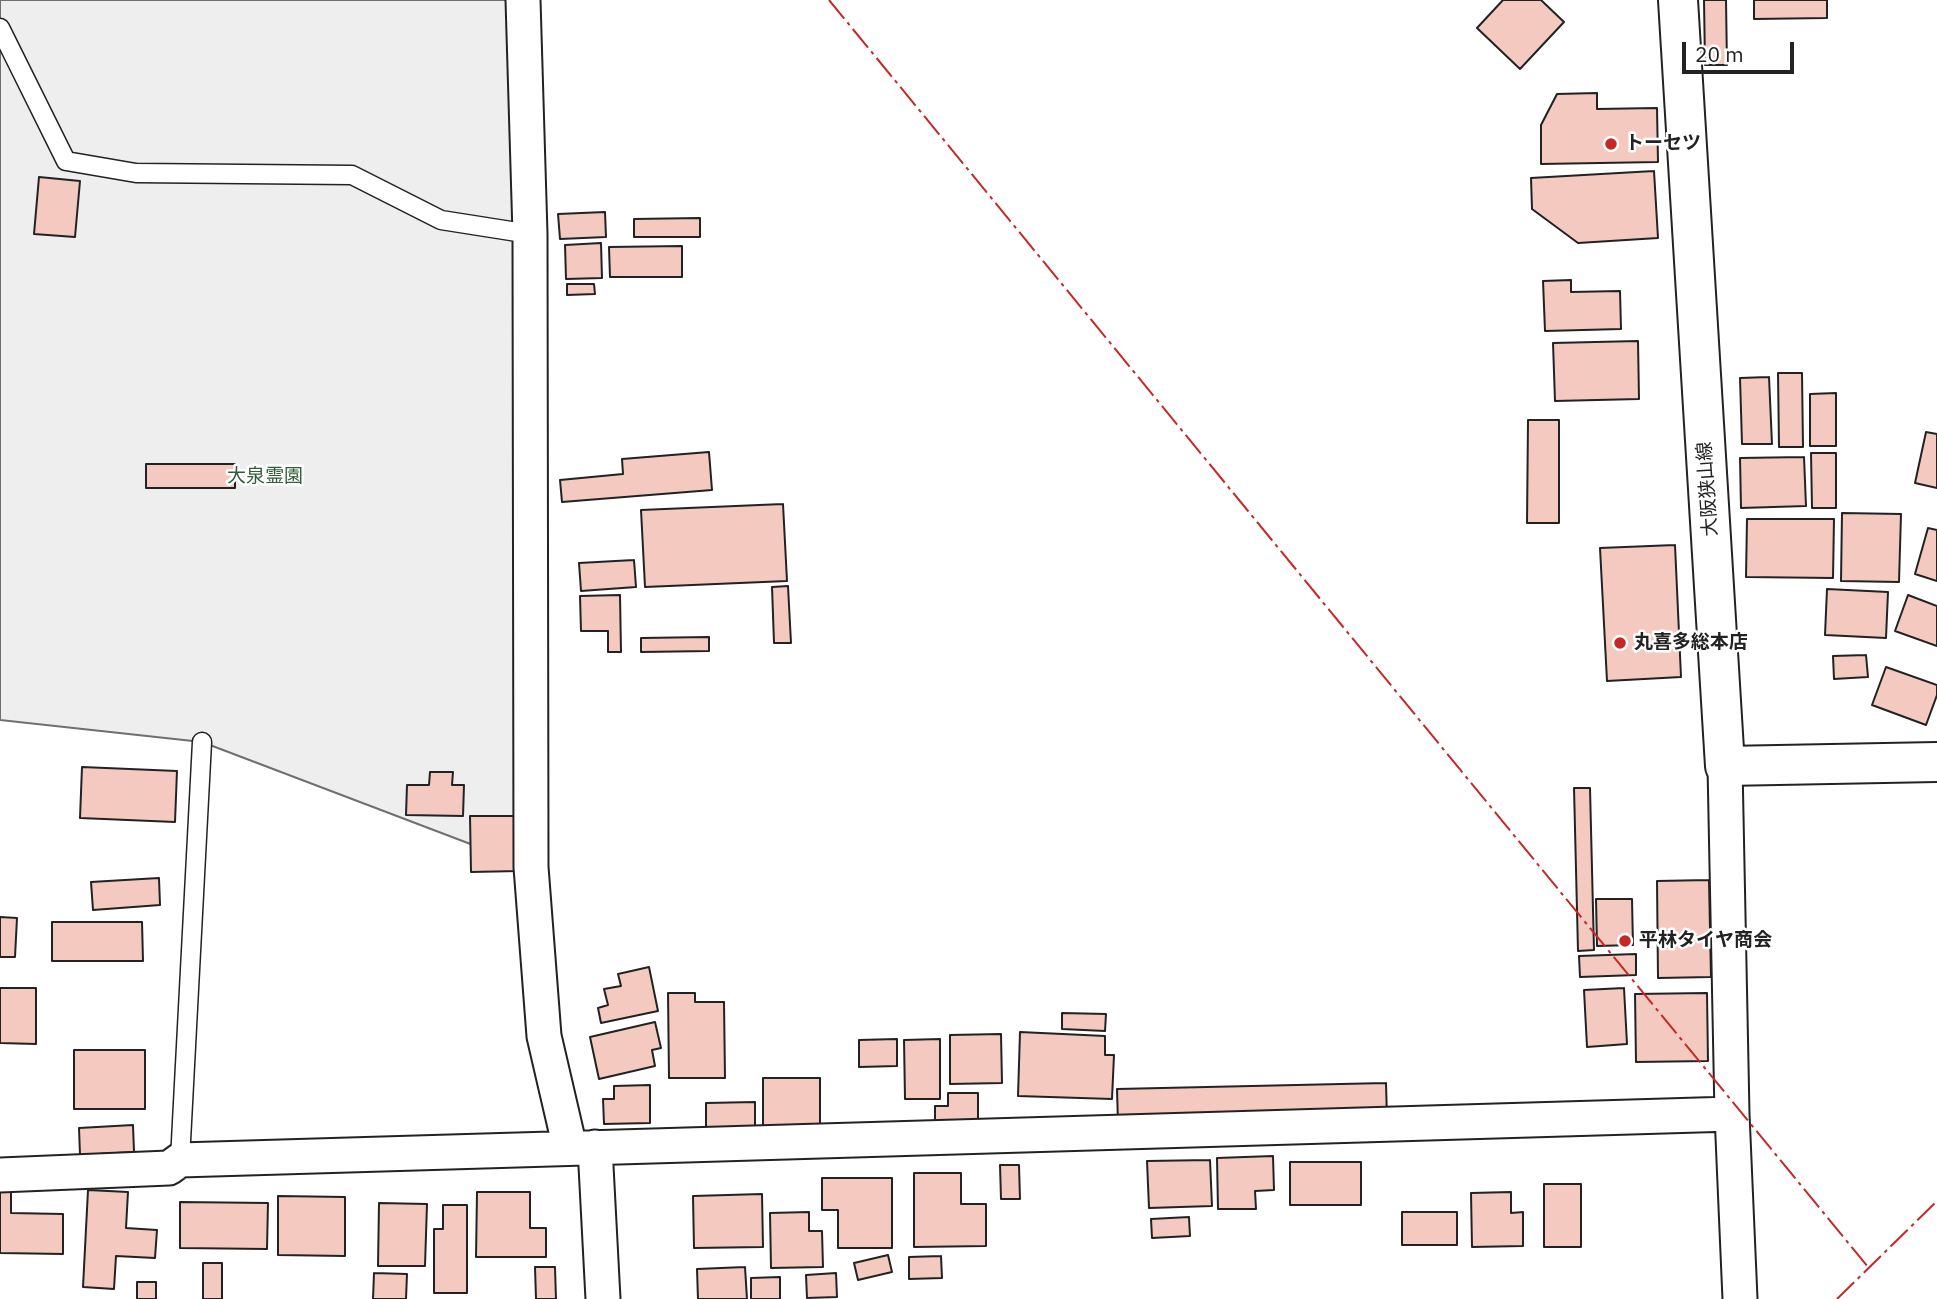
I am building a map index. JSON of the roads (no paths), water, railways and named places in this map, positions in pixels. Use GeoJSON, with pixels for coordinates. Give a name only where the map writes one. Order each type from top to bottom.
{"type":"FeatureCollection","features":[{"type":"Feature","properties":{"kind":"main road","name":"大阪狭山線"},"geometry":{"type":"LineString","coordinates":[[1678,0],[1725,766]]}},
{"type":"Feature","properties":{"kind":"main road"},"geometry":{"type":"LineString","coordinates":[[1725,766],[1937,762]]}},
{"type":"Feature","properties":{"kind":"street"},"geometry":{"type":"LineString","coordinates":[[523,0],[530,234],[531,867],[544,1036],[583,1147],[603,1299]]}},
{"type":"Feature","properties":{"kind":"street"},"geometry":{"type":"LineString","coordinates":[[1725,766],[1731,1114],[1740,1299]]}},
{"type":"Feature","properties":{"kind":"street"},"geometry":{"type":"LineString","coordinates":[[0,1175],[169,1168],[180,1160],[1731,1114]]}},
{"type":"Feature","properties":{"kind":"lane"},"geometry":{"type":"LineString","coordinates":[[0,28],[65,161],[136,173],[352,174],[441,220],[530,234]]}},
{"type":"Feature","properties":{"kind":"lane"},"geometry":{"type":"LineString","coordinates":[[180,1160],[202,742]]}},
{"type":"Feature","properties":{"kind":"place","name":"トーセツ"},"geometry":{"type":"Point","coordinates":[1611,144]}},
{"type":"Feature","properties":{"kind":"place","name":"丸喜多総本店"},"geometry":{"type":"Point","coordinates":[1620,643]}},
{"type":"Feature","properties":{"kind":"place","name":"平林タイヤ商会"},"geometry":{"type":"Point","coordinates":[1625,941]}},
{"type":"Feature","properties":{"kind":"park label","name":"大泉霊園"},"geometry":{"type":"Point","coordinates":[265,477]}}]}
